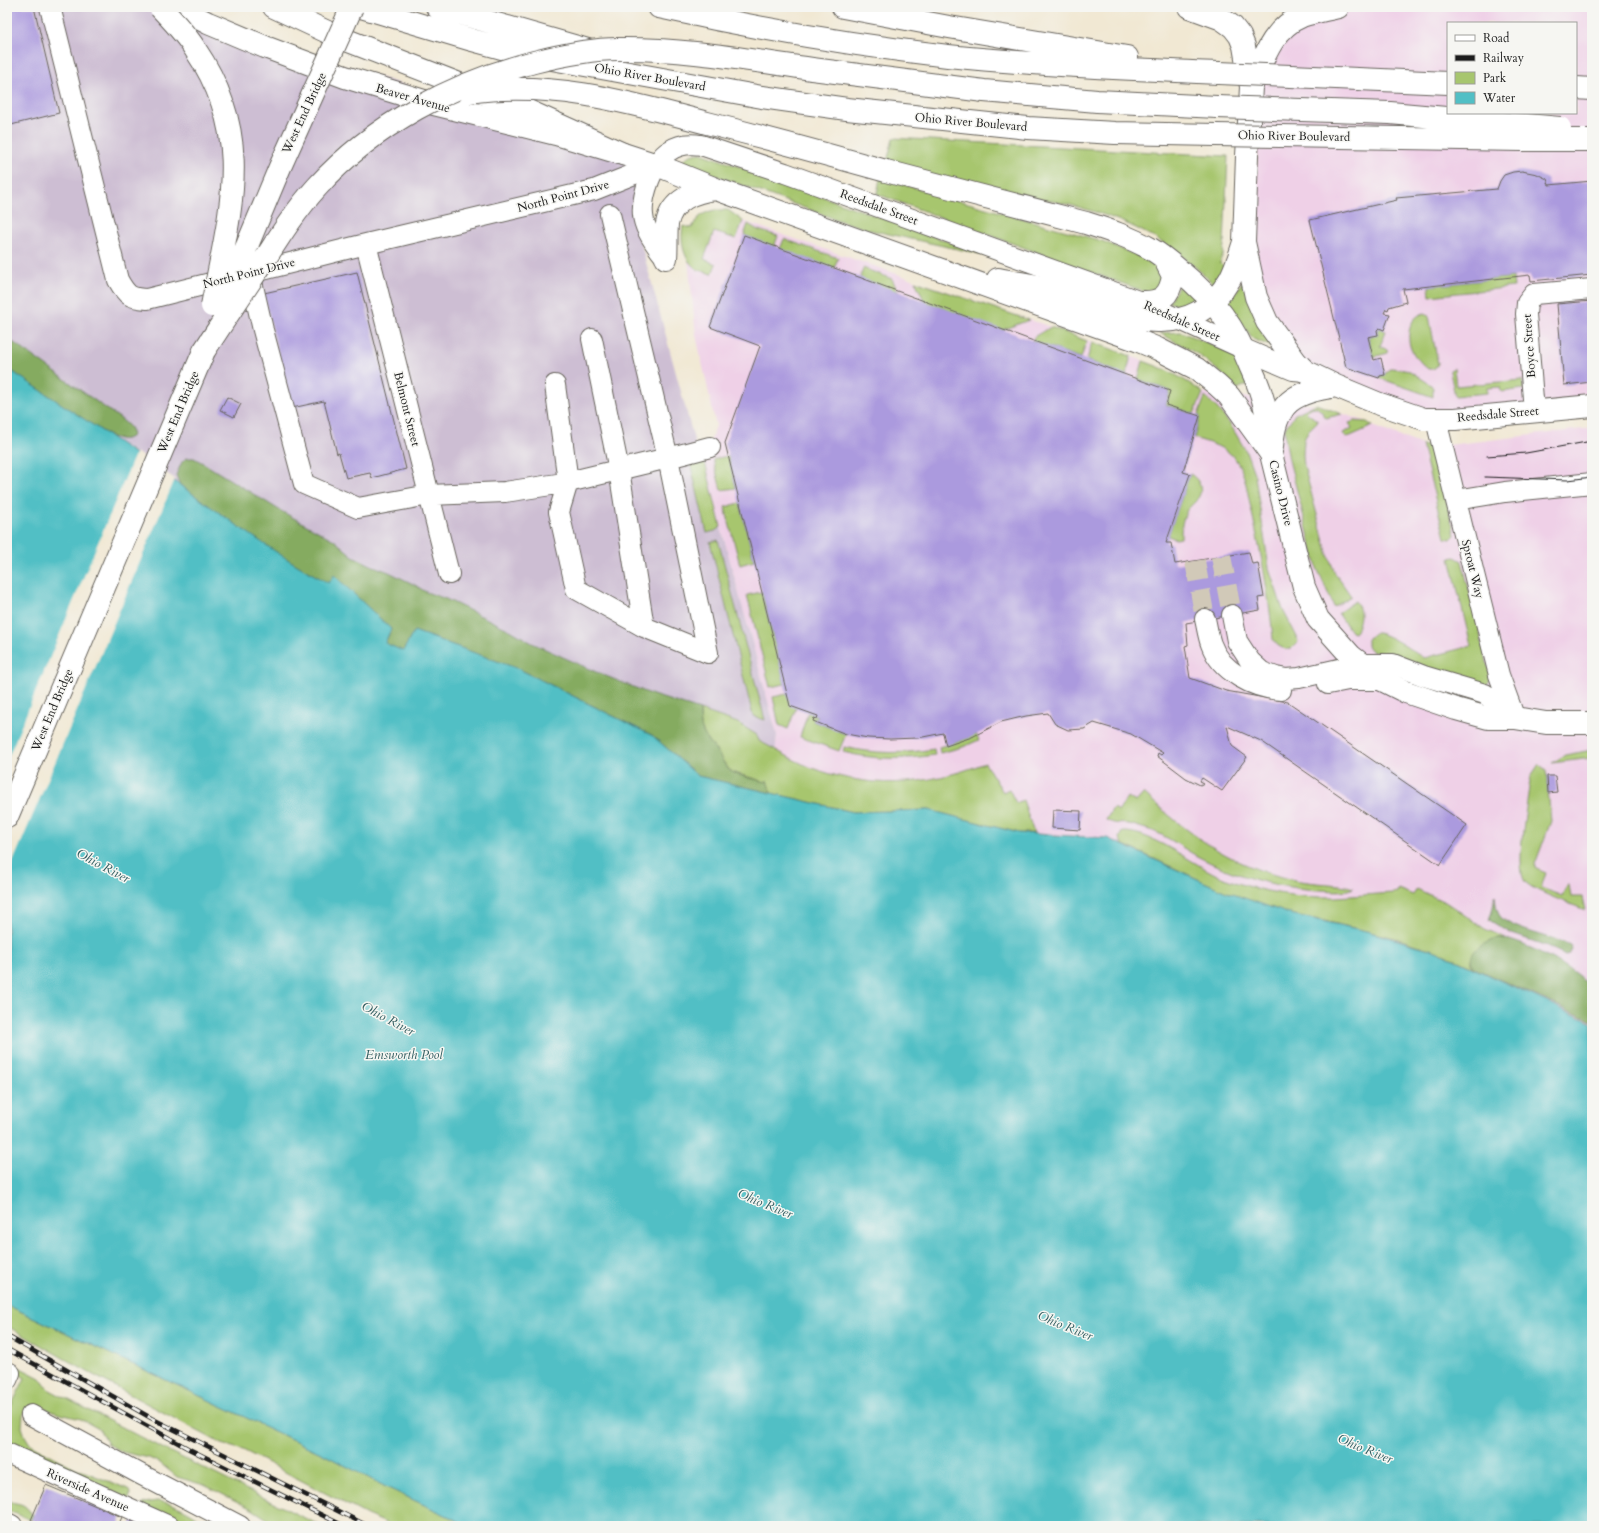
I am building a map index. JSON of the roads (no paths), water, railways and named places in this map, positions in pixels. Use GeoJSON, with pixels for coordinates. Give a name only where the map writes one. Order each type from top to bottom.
{"type":"FeatureCollection","features":[{"type":"Feature","properties":{"kind":"main road"},"geometry":{"type":"LineString","coordinates":[[160,7],[187,38],[207,68],[224,104],[232,139],[234,172],[230,214],[204,351]]}},
{"type":"Feature","properties":{"kind":"main road","name":"Beaver Avenue"},"geometry":{"type":"LineString","coordinates":[[176,7],[208,23],[265,47],[305,63],[380,89],[556,134],[658,165]]}},
{"type":"Feature","properties":{"kind":"main road"},"geometry":{"type":"LineString","coordinates":[[274,7],[336,36],[526,110],[624,154]]}},
{"type":"Feature","properties":{"kind":"main road","name":"West End Bridge"},"geometry":{"type":"LineString","coordinates":[[7,817],[280,168],[352,7]]}},
{"type":"Feature","properties":{"kind":"main road","name":"Ohio River Boulevard"},"geometry":{"type":"LineString","coordinates":[[361,7],[524,54],[762,97],[847,109],[1020,127],[1116,133],[1592,140]]}},
{"type":"Feature","properties":{"kind":"main road"},"geometry":{"type":"LineString","coordinates":[[437,7],[762,97]]}},
{"type":"Feature","properties":{"kind":"main road"},"geometry":{"type":"LineString","coordinates":[[659,7],[780,31],[863,45],[947,56],[1119,69],[1447,83]]}},
{"type":"Feature","properties":{"kind":"main road"},"geometry":{"type":"LineString","coordinates":[[843,7],[949,27],[1219,73]]}},
{"type":"Feature","properties":{"kind":"main road"},"geometry":{"type":"LineString","coordinates":[[1189,7],[1222,19],[1233,27],[1240,36],[1246,57],[1251,87],[1244,242],[1256,297],[1267,322],[1296,362],[1305,371]]}},
{"type":"Feature","properties":{"kind":"main road"},"geometry":{"type":"LineString","coordinates":[[1251,87],[1268,49],[1281,30],[1301,16],[1338,7]]}},
{"type":"Feature","properties":{"kind":"main road"},"geometry":{"type":"LineString","coordinates":[[204,351],[285,228],[317,187],[358,148],[432,100],[462,86],[491,75],[554,57],[588,51],[616,49],[678,51],[1032,96],[1218,107],[1426,116],[1592,131]]}},
{"type":"Feature","properties":{"kind":"main road"},"geometry":{"type":"LineString","coordinates":[[432,100],[461,94],[507,88],[549,89],[575,92],[685,117],[1106,230],[1133,240],[1164,258],[1200,288],[1213,302],[1235,333],[1244,349],[1259,387],[1265,408],[1271,454]]}},
{"type":"Feature","properties":{"kind":"main road"},"geometry":{"type":"LineString","coordinates":[[1577,88],[1592,88]]}},
{"type":"Feature","properties":{"kind":"main road"},"geometry":{"type":"LineString","coordinates":[[658,165],[716,189],[943,270],[1036,286],[1129,318],[1157,322],[1180,319],[1193,315],[1213,302],[1230,279],[1244,242]]}},
{"type":"Feature","properties":{"kind":"main road"},"geometry":{"type":"LineString","coordinates":[[666,258],[667,223],[671,212],[691,194],[703,190],[716,189]]}},
{"type":"Feature","properties":{"kind":"main road"},"geometry":{"type":"LineString","coordinates":[[1142,302],[1156,302],[1169,292],[1173,276],[1164,258]]}},
{"type":"Feature","properties":{"kind":"main road","name":"Casino Drive"},"geometry":{"type":"LineString","coordinates":[[943,270],[1139,341],[1191,366],[1217,385],[1236,405],[1271,454],[1304,587],[1318,619],[1346,651],[1382,680],[1406,692],[1488,718],[1515,718],[1546,723],[1592,723]]}},
{"type":"Feature","properties":{"kind":"main road","name":"Reedsdale Street"},"geometry":{"type":"LineString","coordinates":[[1305,371],[1336,386],[1413,416],[1436,420],[1592,406]]}},
{"type":"Feature","properties":{"kind":"main road"},"geometry":{"type":"LineString","coordinates":[[1271,454],[1273,431],[1276,421],[1287,403],[1308,392],[1336,386]]}},
{"type":"Feature","properties":{"kind":"main road"},"geometry":{"type":"LineString","coordinates":[[7,1524],[11,1526]]}},
{"type":"Feature","properties":{"kind":"street","name":"North Point Drive"},"geometry":{"type":"LineString","coordinates":[[50,7],[118,280],[124,291],[134,298],[147,299],[366,244],[594,190],[658,165]]}},
{"type":"Feature","properties":{"kind":"street","name":"Reedsdale Street"},"geometry":{"type":"LineString","coordinates":[[666,258],[654,243],[643,216],[648,182],[662,156],[669,150],[679,145],[689,143],[715,148],[1142,302],[1293,370],[1305,371]]}},
{"type":"Feature","properties":{"kind":"street"},"geometry":{"type":"LineString","coordinates":[[555,384],[568,482],[559,512],[576,589],[644,627],[708,653],[668,458],[610,214]]}},
{"type":"Feature","properties":{"kind":"street","name":"Belmont Street"},"geometry":{"type":"LineString","coordinates":[[366,244],[449,574]]}},
{"type":"Feature","properties":{"kind":"street"},"geometry":{"type":"LineString","coordinates":[[250,273],[263,330],[304,484],[358,508],[429,495],[505,492],[568,482],[710,447]]}},
{"type":"Feature","properties":{"kind":"street","name":"Boyce Street"},"geometry":{"type":"LineString","coordinates":[[1534,411],[1526,314],[1527,303],[1534,294],[1592,288]]}},
{"type":"Feature","properties":{"kind":"street"},"geometry":{"type":"LineString","coordinates":[[592,340],[620,470],[644,627]]}},
{"type":"Feature","properties":{"kind":"street","name":"Sproat Way"},"geometry":{"type":"LineString","coordinates":[[1436,420],[1499,675],[1515,718]]}},
{"type":"Feature","properties":{"kind":"street"},"geometry":{"type":"LineString","coordinates":[[1456,500],[1505,492],[1592,483]]}},
{"type":"Feature","properties":{"kind":"street"},"geometry":{"type":"LineString","coordinates":[[1232,615],[1237,641],[1250,661],[1262,672],[1286,679],[1299,678],[1361,664]]}},
{"type":"Feature","properties":{"kind":"street"},"geometry":{"type":"LineString","coordinates":[[1205,619],[1211,644],[1217,657],[1226,668],[1254,684],[1273,689],[1299,691],[1348,680],[1382,680]]}},
{"type":"Feature","properties":{"kind":"street","name":"Casino Drive"},"geometry":{"type":"LineString","coordinates":[[1361,664],[1392,664],[1424,676],[1485,694],[1515,718]]}},
{"type":"Feature","properties":{"kind":"street"},"geometry":{"type":"LineString","coordinates":[[31,1415],[240,1526]]}},
{"type":"Feature","properties":{"kind":"street","name":"Riverside Avenue"},"geometry":{"type":"LineString","coordinates":[[7,1453],[169,1526]]}},
{"type":"Feature","properties":{"kind":"water","name":"Emsworth Pool"},"geometry":{"type":"Polygon","coordinates":[[[7,368],[120,443],[256,539],[292,562],[329,583],[334,575],[391,629],[385,643],[403,651],[414,631],[519,669],[653,736],[698,776],[853,812],[929,810],[1019,833],[1107,838],[1224,891],[1290,914],[1366,931],[1436,951],[1592,1023],[1592,1526],[469,1526],[386,1487],[323,1454],[7,1305],[7,368]]]}},
{"type":"Feature","properties":{"kind":"tunnel"},"geometry":{"type":"LineString","coordinates":[[1221,556],[1232,615]]}},
{"type":"Feature","properties":{"kind":"tunnel"},"geometry":{"type":"LineString","coordinates":[[1195,561],[1205,619]]}},
{"type":"Feature","properties":{"kind":"tram line"},"geometry":{"type":"LineString","coordinates":[[1487,456],[1526,453],[1592,441]]}},
{"type":"Feature","properties":{"kind":"tram line"},"geometry":{"type":"LineString","coordinates":[[1485,477],[1568,480],[1592,477]]}},
{"type":"Feature","properties":{"kind":"railway"},"geometry":{"type":"LineString","coordinates":[[7,1336],[151,1418],[368,1526]]}},
{"type":"Feature","properties":{"kind":"railway"},"geometry":{"type":"LineString","coordinates":[[7,1349],[191,1450],[344,1526]]}},
{"type":"Feature","properties":{"kind":"water label","name":"Ohio River"},"geometry":{"type":"Point","coordinates":[103,866]}},
{"type":"Feature","properties":{"kind":"water label","name":"Ohio River"},"geometry":{"type":"Point","coordinates":[388,1019]}},
{"type":"Feature","properties":{"kind":"water label","name":"Ohio River"},"geometry":{"type":"Point","coordinates":[765,1204]}},
{"type":"Feature","properties":{"kind":"water label","name":"Ohio River"},"geometry":{"type":"Point","coordinates":[1065,1326]}},
{"type":"Feature","properties":{"kind":"water label","name":"Ohio River"},"geometry":{"type":"Point","coordinates":[1365,1449]}}]}
